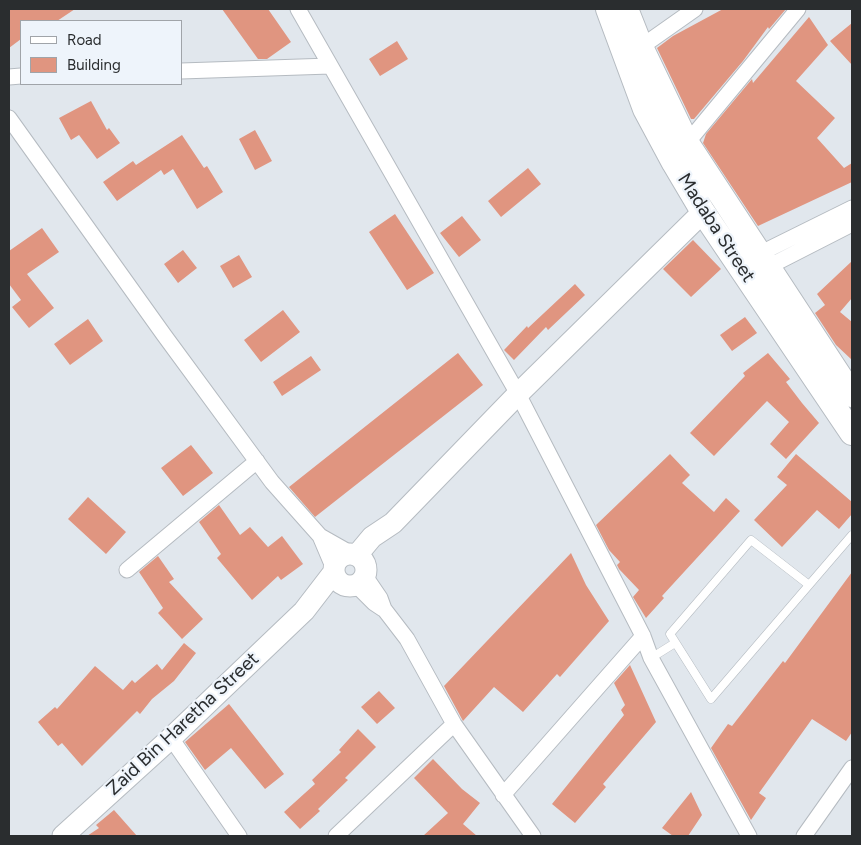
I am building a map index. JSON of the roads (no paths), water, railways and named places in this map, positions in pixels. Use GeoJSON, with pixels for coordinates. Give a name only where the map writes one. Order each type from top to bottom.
{"type":"FeatureCollection","features":[{"type":"Feature","properties":{"kind":"main road","name":"Madaba Street"},"geometry":{"type":"LineString","coordinates":[[608,9],[645,109],[703,212],[753,266],[852,396]]}},
{"type":"Feature","properties":{"kind":"main road","name":"Madaba Street"},"geometry":{"type":"LineString","coordinates":[[626,9],[641,47],[687,143],[753,266],[852,433]]}},
{"type":"Feature","properties":{"kind":"street"},"geometry":{"type":"LineString","coordinates":[[298,9],[518,394],[643,636],[651,658],[749,836]]}},
{"type":"Feature","properties":{"kind":"street"},"geometry":{"type":"LineString","coordinates":[[641,47],[695,9]]}},
{"type":"Feature","properties":{"kind":"street"},"geometry":{"type":"LineString","coordinates":[[687,143],[798,9]]}},
{"type":"Feature","properties":{"kind":"street"},"geometry":{"type":"LineString","coordinates":[[182,71],[330,66]]}},
{"type":"Feature","properties":{"kind":"street"},"geometry":{"type":"LineString","coordinates":[[9,118],[257,461],[320,536],[357,570],[367,597],[384,609],[407,639],[454,724],[533,836]]}},
{"type":"Feature","properties":{"kind":"street"},"geometry":{"type":"LineString","coordinates":[[753,266],[852,208]]}},
{"type":"Feature","properties":{"kind":"street"},"geometry":{"type":"LineString","coordinates":[[320,536],[339,582],[357,570],[372,537],[393,523],[518,394],[703,212]]}},
{"type":"Feature","properties":{"kind":"street"},"geometry":{"type":"LineString","coordinates":[[753,266],[852,224]]}},
{"type":"Feature","properties":{"kind":"street"},"geometry":{"type":"LineString","coordinates":[[127,570],[257,461]]}},
{"type":"Feature","properties":{"kind":"street","name":"Zaid Bin Haretha Street"},"geometry":{"type":"LineString","coordinates":[[304,611],[334,570]]}},
{"type":"Feature","properties":{"kind":"street","name":"Zaid Bin Haretha Street"},"geometry":{"type":"LineString","coordinates":[[62,836],[172,738],[304,611],[357,570]]}},
{"type":"Feature","properties":{"kind":"street"},"geometry":{"type":"LineString","coordinates":[[503,795],[643,636]]}},
{"type":"Feature","properties":{"kind":"street"},"geometry":{"type":"LineString","coordinates":[[336,836],[454,724]]}},
{"type":"Feature","properties":{"kind":"street"},"geometry":{"type":"LineString","coordinates":[[172,738],[239,836]]}},
{"type":"Feature","properties":{"kind":"street"},"geometry":{"type":"LineString","coordinates":[[804,836],[852,768]]}},
{"type":"Feature","properties":{"kind":"lane"},"geometry":{"type":"LineString","coordinates":[[809,584],[751,540],[670,634],[711,700],[852,535]]}},
{"type":"Feature","properties":{"kind":"lane"},"geometry":{"type":"LineString","coordinates":[[651,658],[675,642]]}}]}
